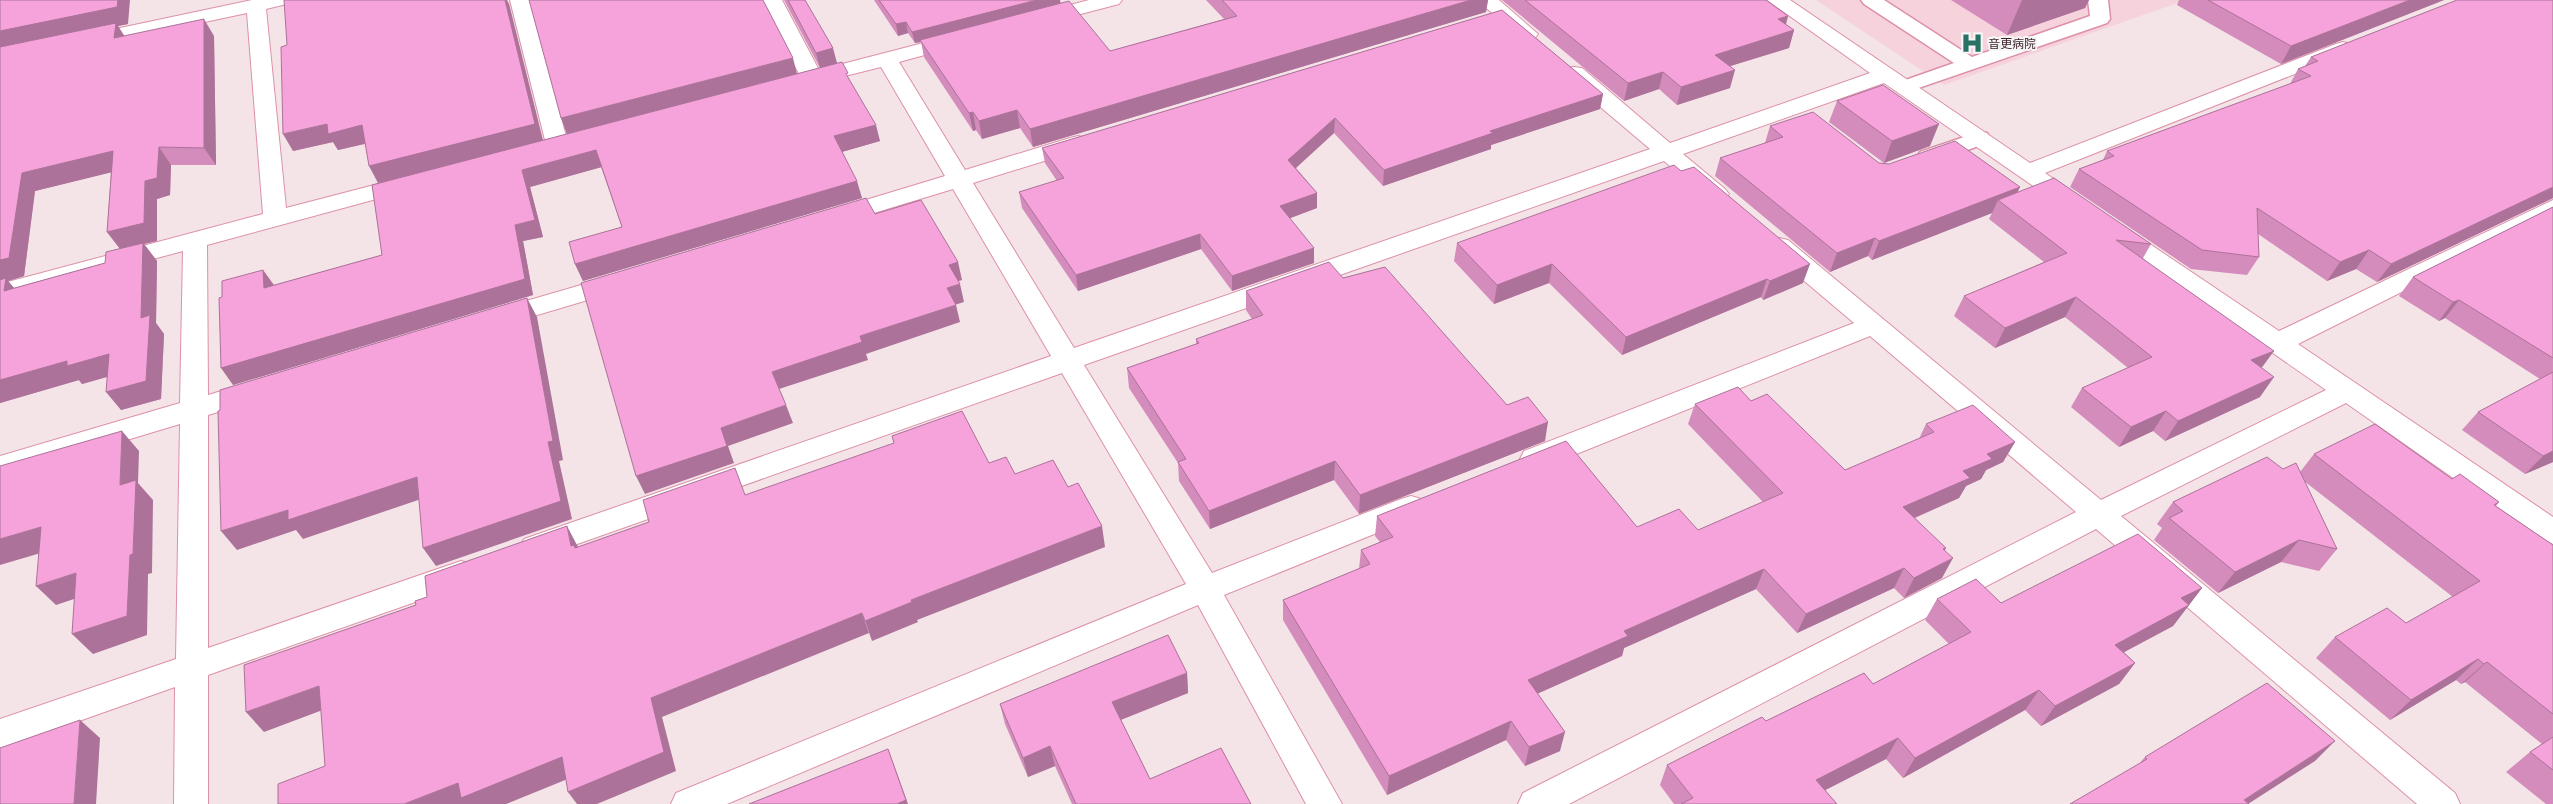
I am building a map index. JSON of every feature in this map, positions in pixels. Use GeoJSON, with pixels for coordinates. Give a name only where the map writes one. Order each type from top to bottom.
{"type":"FeatureCollection","features":[{"type":"Feature","properties":{"kind":"street"},"geometry":{"type":"LineString","coordinates":[[66,45],[280,0]]}},
{"type":"Feature","properties":{"kind":"street"},"geometry":{"type":"LineString","coordinates":[[520,0],[557,144]]}},
{"type":"Feature","properties":{"kind":"street"},"geometry":{"type":"LineString","coordinates":[[772,0],[802,81],[980,34]]}},
{"type":"Feature","properties":{"kind":"street"},"geometry":{"type":"LineString","coordinates":[[1017,24],[1049,7],[1112,0]]}},
{"type":"Feature","properties":{"kind":"street"},"geometry":{"type":"LineString","coordinates":[[1777,0],[2553,532]]}},
{"type":"Feature","properties":{"kind":"street"},"geometry":{"type":"LineString","coordinates":[[256,5],[276,218]]}},
{"type":"Feature","properties":{"kind":"street"},"geometry":{"type":"LineString","coordinates":[[1490,13],[1553,55],[1736,209]]}},
{"type":"Feature","properties":{"kind":"street"},"geometry":{"type":"LineString","coordinates":[[2028,172],[2366,40]]}},
{"type":"Feature","properties":{"kind":"street"},"geometry":{"type":"LineString","coordinates":[[886,58],[1205,589],[1325,804]]}},
{"type":"Feature","properties":{"kind":"street"},"geometry":{"type":"LineString","coordinates":[[512,555],[1792,107],[1895,81]]}},
{"type":"Feature","properties":{"kind":"street"},"geometry":{"type":"LineString","coordinates":[[816,222],[1100,137]]}},
{"type":"Feature","properties":{"kind":"street"},"geometry":{"type":"LineString","coordinates":[[0,292],[426,179]]}},
{"type":"Feature","properties":{"kind":"street"},"geometry":{"type":"LineString","coordinates":[[2277,343],[2553,207]]}},
{"type":"Feature","properties":{"kind":"street"},"geometry":{"type":"LineString","coordinates":[[1759,228],[2443,804]]}},
{"type":"Feature","properties":{"kind":"street"},"geometry":{"type":"LineString","coordinates":[[191,804],[194,239]]}},
{"type":"Feature","properties":{"kind":"street"},"geometry":{"type":"LineString","coordinates":[[471,326],[643,274]]}},
{"type":"Feature","properties":{"kind":"street"},"geometry":{"type":"LineString","coordinates":[[1511,468],[1873,325]]}},
{"type":"Feature","properties":{"kind":"street"},"geometry":{"type":"LineString","coordinates":[[0,467],[279,384]]}},
{"type":"Feature","properties":{"kind":"street"},"geometry":{"type":"LineString","coordinates":[[1534,804],[2099,514],[2347,391]]}},
{"type":"Feature","properties":{"kind":"street"},"geometry":{"type":"LineString","coordinates":[[688,804],[1205,589],[1437,497]]}},
{"type":"Feature","properties":{"kind":"street"},"geometry":{"type":"LineString","coordinates":[[0,734],[484,565]]}},
{"type":"Feature","properties":{"kind":"lane"},"geometry":{"type":"LineString","coordinates":[[1871,0],[1970,64]]}},
{"type":"Feature","properties":{"kind":"lane"},"geometry":{"type":"LineString","coordinates":[[1895,81],[1970,64],[2100,19],[2098,0]]}},
{"type":"Feature","properties":{"kind":"lane"},"geometry":{"type":"LineString","coordinates":[[1792,107],[1815,124]]}},
{"type":"Feature","properties":{"kind":"lane"},"geometry":{"type":"LineString","coordinates":[[1908,164],[1979,138]]}},
{"type":"Feature","properties":{"kind":"shaded area","name":"音更病院"},"geometry":{"type":"Polygon","coordinates":[[[1816,0],[2186,0],[1944,85],[1816,0]]]}},
{"type":"Feature","properties":{"kind":"building"},"geometry":{"type":"Polygon","coordinates":[[[0,0],[118,0],[117,7],[0,31],[0,0]]]}},
{"type":"Feature","properties":{"kind":"building"},"geometry":{"type":"Polygon","coordinates":[[[284,0],[505,0],[535,124],[369,166],[362,125],[328,134],[327,124],[283,134],[281,47],[287,45],[284,0]]]}},
{"type":"Feature","properties":{"kind":"building"},"geometry":{"type":"Polygon","coordinates":[[[529,0],[763,0],[793,58],[561,118],[529,0]]]}},
{"type":"Feature","properties":{"kind":"building"},"geometry":{"type":"Polygon","coordinates":[[[788,0],[805,0],[833,48],[816,53],[788,0]]]}},
{"type":"Feature","properties":{"kind":"building"},"geometry":{"type":"Polygon","coordinates":[[[879,0],[1037,0],[912,32],[906,22],[896,24],[879,0]]]}},
{"type":"Feature","properties":{"kind":"building"},"geometry":{"type":"Polygon","coordinates":[[[1222,0],[1471,0],[1030,129],[1017,110],[979,121],[973,112],[969,113],[920,40],[1069,1],[1110,51],[1237,16],[1222,0]]]}},
{"type":"Feature","properties":{"kind":"building"},"geometry":{"type":"Polygon","coordinates":[[[1525,0],[1766,0],[1788,16],[1778,19],[1794,30],[1715,55],[1735,70],[1681,87],[1663,72],[1628,83],[1525,0]]]}},
{"type":"Feature","properties":{"kind":"building"},"geometry":{"type":"Polygon","coordinates":[[[2208,0],[2410,0],[2291,46],[2208,0]]]}},
{"type":"Feature","properties":{"kind":"building"},"geometry":{"type":"Polygon","coordinates":[[[2457,0],[2553,0],[2553,187],[2391,264],[2369,250],[2340,262],[2257,208],[2259,257],[2202,250],[2079,169],[2114,156],[2107,151],[2311,76],[2298,69],[2318,61],[2311,57],[2457,0]]]}},
{"type":"Feature","properties":{"kind":"building"},"geometry":{"type":"Polygon","coordinates":[[[1502,10],[1603,94],[1490,131],[1493,133],[1384,170],[1335,118],[1288,160],[1317,193],[1280,206],[1314,248],[1232,276],[1200,234],[1076,275],[1019,192],[1064,178],[1042,148],[1502,10]]]}},
{"type":"Feature","properties":{"kind":"building"},"geometry":{"type":"Polygon","coordinates":[[[204,19],[204,148],[159,147],[157,178],[145,181],[144,223],[107,232],[113,151],[22,173],[9,258],[0,260],[0,47],[116,23],[114,38],[204,19]]]}},
{"type":"Feature","properties":{"kind":"building"},"geometry":{"type":"Polygon","coordinates":[[[842,62],[848,73],[846,74],[876,125],[834,136],[857,181],[575,264],[569,242],[622,227],[596,150],[522,170],[535,220],[515,225],[525,279],[221,368],[219,298],[222,297],[222,281],[263,270],[264,288],[382,255],[372,185],[842,62]]]}},
{"type":"Feature","properties":{"kind":"building"},"geometry":{"type":"Polygon","coordinates":[[[1883,85],[1939,124],[1892,141],[1837,101],[1883,85]]]}},
{"type":"Feature","properties":{"kind":"building"},"geometry":{"type":"Polygon","coordinates":[[[1813,112],[1879,163],[1889,164],[1955,141],[2020,187],[1879,241],[1875,238],[1837,253],[1720,158],[1783,137],[1770,126],[1813,112]]]}},
{"type":"Feature","properties":{"kind":"building"},"geometry":{"type":"Polygon","coordinates":[[[1674,165],[1681,171],[1694,167],[1810,264],[1770,281],[1767,279],[1626,337],[1552,264],[1497,285],[1457,243],[1674,165]]]}},
{"type":"Feature","properties":{"kind":"building"},"geometry":{"type":"Polygon","coordinates":[[[2054,178],[2151,244],[2116,240],[2274,351],[2251,360],[2274,377],[2178,421],[2166,411],[2131,427],[2082,388],[2152,357],[2076,297],[2005,328],[1964,296],[2067,253],[1998,200],[2054,178]]]}},
{"type":"Feature","properties":{"kind":"building"},"geometry":{"type":"Polygon","coordinates":[[[866,198],[875,214],[921,200],[958,262],[949,265],[960,284],[947,288],[956,305],[860,336],[862,342],[772,372],[786,405],[721,428],[727,446],[636,476],[581,283],[866,198]]]}},
{"type":"Feature","properties":{"kind":"building"},"geometry":{"type":"Polygon","coordinates":[[[2553,207],[2553,358],[2459,300],[2453,302],[2413,277],[2553,207]]]}},
{"type":"Feature","properties":{"kind":"building"},"geometry":{"type":"Polygon","coordinates":[[[143,243],[141,318],[150,315],[146,381],[106,392],[109,354],[67,366],[67,361],[0,380],[0,280],[6,278],[4,291],[105,263],[106,252],[143,243]]]}},
{"type":"Feature","properties":{"kind":"building"},"geometry":{"type":"Polygon","coordinates":[[[1329,262],[1343,278],[1385,267],[1507,405],[1528,397],[1548,422],[1360,495],[1335,461],[1209,511],[1178,462],[1186,459],[1127,368],[1199,343],[1196,339],[1263,315],[1246,291],[1329,262]]]}},
{"type":"Feature","properties":{"kind":"building"},"geometry":{"type":"Polygon","coordinates":[[[527,298],[553,441],[548,442],[561,501],[423,548],[417,477],[288,520],[288,510],[221,531],[218,411],[220,410],[220,390],[527,298]]]}},
{"type":"Feature","properties":{"kind":"building"},"geometry":{"type":"Polygon","coordinates":[[[2553,372],[2553,451],[2543,456],[2478,412],[2553,372]]]}},
{"type":"Feature","properties":{"kind":"building"},"geometry":{"type":"Polygon","coordinates":[[[1738,387],[1751,401],[1767,394],[1845,470],[1934,432],[1926,424],[1973,405],[2015,442],[1987,454],[1992,459],[1963,471],[1970,478],[1903,507],[1946,548],[1943,549],[1953,558],[1914,578],[1904,568],[1806,614],[1764,569],[1624,631],[1628,636],[1528,680],[1565,732],[1529,747],[1511,721],[1389,776],[1283,600],[1370,564],[1361,550],[1393,537],[1377,516],[1566,441],[1637,527],[1679,509],[1698,530],[1783,493],[1695,404],[1738,387]]]}},
{"type":"Feature","properties":{"kind":"building"},"geometry":{"type":"Polygon","coordinates":[[[962,411],[989,463],[1006,457],[1015,474],[1053,460],[1068,487],[1078,483],[1102,526],[911,600],[912,602],[865,621],[862,613],[651,698],[664,752],[568,792],[562,757],[461,798],[458,783],[404,804],[278,804],[278,784],[325,766],[319,686],[246,712],[244,665],[416,605],[415,601],[427,597],[425,576],[567,526],[571,546],[574,545],[575,548],[649,522],[643,500],[735,468],[745,495],[894,443],[892,436],[962,411]]]}},
{"type":"Feature","properties":{"kind":"building"},"geometry":{"type":"Polygon","coordinates":[[[2375,424],[2452,479],[2460,474],[2499,502],[2494,505],[2553,545],[2553,714],[2487,662],[2484,664],[2478,659],[2411,700],[2335,637],[2387,608],[2406,623],[2480,581],[2314,454],[2375,424]]]}},
{"type":"Feature","properties":{"kind":"building"},"geometry":{"type":"Polygon","coordinates":[[[122,431],[120,485],[136,480],[133,554],[130,555],[127,616],[72,634],[76,573],[36,586],[41,527],[0,539],[0,466],[122,431]]]}},
{"type":"Feature","properties":{"kind":"building"},"geometry":{"type":"Polygon","coordinates":[[[2267,457],[2283,469],[2296,463],[2337,549],[2299,540],[2235,572],[2169,518],[2183,511],[2173,502],[2267,457]]]}},
{"type":"Feature","properties":{"kind":"building"},"geometry":{"type":"Polygon","coordinates":[[[2138,534],[2202,588],[2181,598],[2189,605],[2115,645],[2135,663],[2055,706],[2039,690],[1915,758],[1898,738],[1816,780],[1837,804],[1681,804],[1693,798],[1667,765],[1762,717],[1766,721],[1864,673],[1873,684],[1971,632],[1937,599],[1976,579],[2001,603],[2138,534]]]}},
{"type":"Feature","properties":{"kind":"building"},"geometry":{"type":"Polygon","coordinates":[[[1168,635],[1187,673],[1112,702],[1150,779],[1221,748],[1251,804],[1076,804],[1050,746],[1023,758],[1000,704],[1168,635]]]}},
{"type":"Feature","properties":{"kind":"building"},"geometry":{"type":"Polygon","coordinates":[[[2267,683],[2335,741],[2244,800],[2249,804],[2070,804],[2147,759],[2145,757],[2267,683]]]}},
{"type":"Feature","properties":{"kind":"building"},"geometry":{"type":"Polygon","coordinates":[[[80,720],[74,804],[0,804],[0,748],[80,720]]]}},
{"type":"Feature","properties":{"kind":"building"},"geometry":{"type":"Polygon","coordinates":[[[2553,737],[2553,770],[2530,752],[2553,737]]]}},
{"type":"Feature","properties":{"kind":"building"},"geometry":{"type":"Polygon","coordinates":[[[888,749],[906,800],[897,804],[749,804],[888,749]]]}},
{"type":"Feature","properties":{"kind":"place","name":"音更病院"},"geometry":{"type":"Point","coordinates":[1972,43]}}]}
